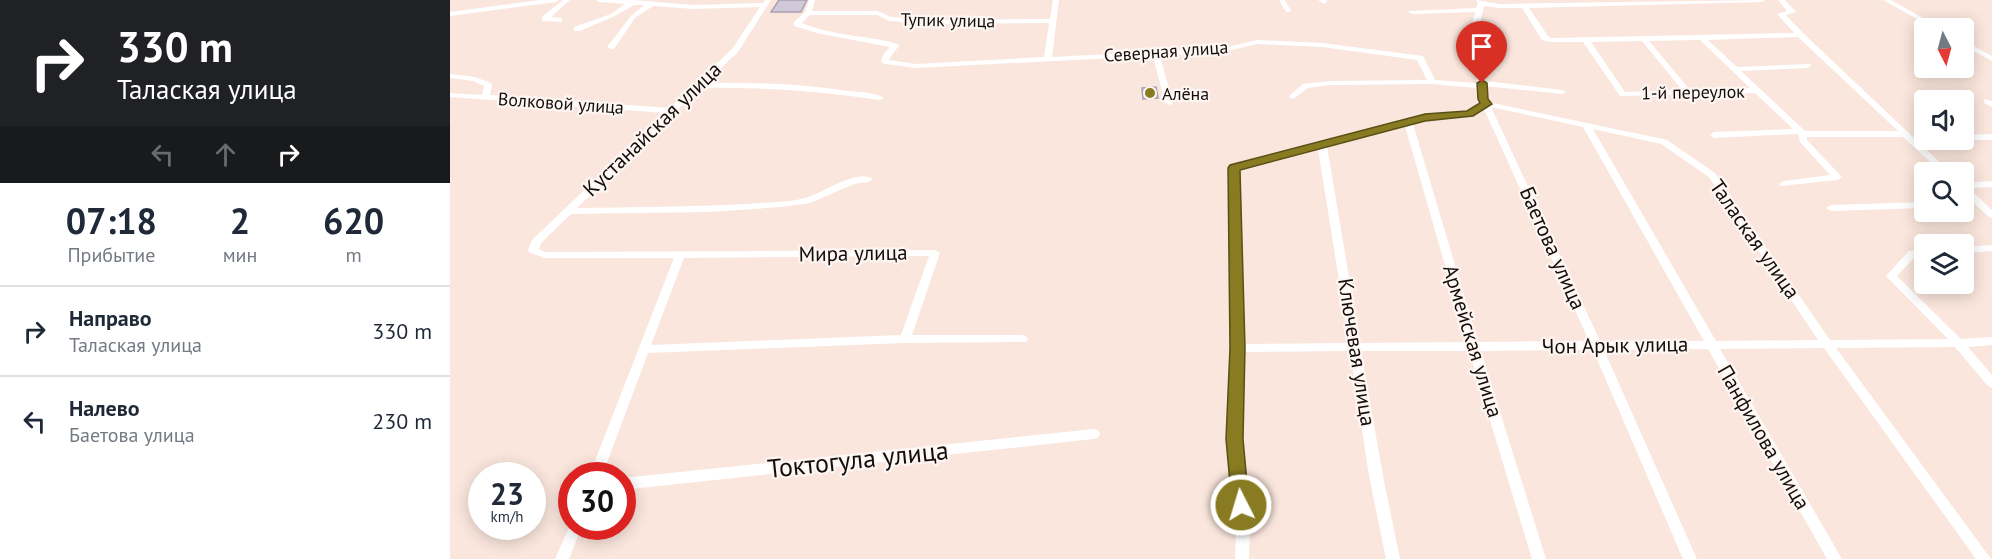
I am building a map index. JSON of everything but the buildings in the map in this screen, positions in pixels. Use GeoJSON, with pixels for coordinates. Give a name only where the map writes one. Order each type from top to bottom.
{"type":"FeatureCollection","features":[{"type":"Feature","properties":{"kind":"street"},"geometry":{"type":"LineString","coordinates":[[450,14],[556,0]]}},
{"type":"Feature","properties":{"kind":"street"},"geometry":{"type":"LineString","coordinates":[[559,20],[545,19],[567,0]]}},
{"type":"Feature","properties":{"kind":"street"},"geometry":{"type":"LineString","coordinates":[[598,0],[693,7],[766,3]]}},
{"type":"Feature","properties":{"kind":"street"},"geometry":{"type":"LineString","coordinates":[[808,13],[812,0]]}},
{"type":"Feature","properties":{"kind":"street"},"geometry":{"type":"LineString","coordinates":[[1048,59],[1056,0]]}},
{"type":"Feature","properties":{"kind":"street"},"geometry":{"type":"LineString","coordinates":[[1282,0],[1288,11]]}},
{"type":"Feature","properties":{"kind":"street"},"geometry":{"type":"LineString","coordinates":[[1412,12],[1480,4],[1524,6],[1762,0]]}},
{"type":"Feature","properties":{"kind":"street"},"geometry":{"type":"LineString","coordinates":[[1781,0],[1792,12],[1781,14],[1800,35],[1936,162]]}},
{"type":"Feature","properties":{"kind":"street"},"geometry":{"type":"LineString","coordinates":[[1886,0],[1919,18]]}},
{"type":"Feature","properties":{"kind":"street"},"geometry":{"type":"LineString","coordinates":[[577,29],[613,15],[630,1]]}},
{"type":"Feature","properties":{"kind":"street","name":"Кустанайская улица"},"geometry":{"type":"LineString","coordinates":[[680,255],[544,255],[535,253],[533,247],[735,50],[766,3]]}},
{"type":"Feature","properties":{"kind":"street"},"geometry":{"type":"LineString","coordinates":[[611,47],[633,17],[651,4]]}},
{"type":"Feature","properties":{"kind":"street","name":"Баетова улица"},"geometry":{"type":"LineString","coordinates":[[1480,4],[1475,28],[1483,60],[1481,85],[1483,99],[1597,346],[1690,559]]}},
{"type":"Feature","properties":{"kind":"street"},"geometry":{"type":"LineString","coordinates":[[1524,6],[1545,38],[1702,38],[1800,35]]}},
{"type":"Feature","properties":{"kind":"street","name":"Тупик улица"},"geometry":{"type":"LineString","coordinates":[[808,13],[878,13],[889,19],[934,22],[1053,21]]}},
{"type":"Feature","properties":{"kind":"street","name":"Северная улица"},"geometry":{"type":"LineString","coordinates":[[808,13],[797,24],[810,31],[878,40],[895,46],[887,55],[885,62],[916,66],[1223,50],[1257,42],[1322,45],[1420,58],[1432,82]]}},
{"type":"Feature","properties":{"kind":"street"},"geometry":{"type":"LineString","coordinates":[[1643,38],[1688,92]]}},
{"type":"Feature","properties":{"kind":"street"},"geometry":{"type":"LineString","coordinates":[[1702,38],[1801,132],[1803,140],[1837,177],[1784,184]]}},
{"type":"Feature","properties":{"kind":"street","name":"1-й переулок"},"geometry":{"type":"LineString","coordinates":[[1585,39],[1623,94],[1758,90]]}},
{"type":"Feature","properties":{"kind":"street"},"geometry":{"type":"LineString","coordinates":[[1974,49],[1992,59]]}},
{"type":"Feature","properties":{"kind":"street"},"geometry":{"type":"LineString","coordinates":[[1156,53],[1169,103]]}},
{"type":"Feature","properties":{"kind":"street","name":"1-й переулок"},"geometry":{"type":"LineString","coordinates":[[1736,69],[1807,66]]}},
{"type":"Feature","properties":{"kind":"street"},"geometry":{"type":"LineString","coordinates":[[450,76],[475,79],[488,85],[485,98]]}},
{"type":"Feature","properties":{"kind":"street"},"geometry":{"type":"LineString","coordinates":[[1293,97],[1306,86],[1330,83],[1432,82],[1562,92]]}},
{"type":"Feature","properties":{"kind":"street"},"geometry":{"type":"LineString","coordinates":[[697,86],[760,84],[843,91],[880,98]]}},
{"type":"Feature","properties":{"kind":"street","name":"Волковой улица"},"geometry":{"type":"LineString","coordinates":[[450,95],[672,111]]}},
{"type":"Feature","properties":{"kind":"street"},"geometry":{"type":"LineString","coordinates":[[1242,559],[1243,527],[1235,439],[1238,348],[1234,168],[1408,122],[1470,114],[1487,104]]}},
{"type":"Feature","properties":{"kind":"street","name":"Талаская улица"},"geometry":{"type":"LineString","coordinates":[[1487,104],[1664,142],[1712,175],[1827,343],[1984,559]]}},
{"type":"Feature","properties":{"kind":"street","name":"Армейская улица"},"geometry":{"type":"LineString","coordinates":[[1408,122],[1539,559]]}},
{"type":"Feature","properties":{"kind":"street","name":"Панфилова улица"},"geometry":{"type":"LineString","coordinates":[[1587,127],[1835,559]]}},
{"type":"Feature","properties":{"kind":"street"},"geometry":{"type":"LineString","coordinates":[[1714,135],[1801,132],[1914,137]]}},
{"type":"Feature","properties":{"kind":"street"},"geometry":{"type":"LineString","coordinates":[[1974,138],[1992,137]]}},
{"type":"Feature","properties":{"kind":"street","name":"Ключевая улица"},"geometry":{"type":"LineString","coordinates":[[1323,144],[1376,476],[1393,559]]}},
{"type":"Feature","properties":{"kind":"street"},"geometry":{"type":"LineString","coordinates":[[568,211],[781,204],[807,201],[852,182],[868,179]]}},
{"type":"Feature","properties":{"kind":"street"},"geometry":{"type":"LineString","coordinates":[[1974,187],[1992,184]]}},
{"type":"Feature","properties":{"kind":"street"},"geometry":{"type":"LineString","coordinates":[[1974,198],[1992,215]]}},
{"type":"Feature","properties":{"kind":"street"},"geometry":{"type":"LineString","coordinates":[[1974,202],[1978,202]]}},
{"type":"Feature","properties":{"kind":"street"},"geometry":{"type":"LineString","coordinates":[[1831,208],[1914,204]]}},
{"type":"Feature","properties":{"kind":"street"},"geometry":{"type":"LineString","coordinates":[[1974,249],[1992,248]]}},
{"type":"Feature","properties":{"kind":"street","name":"Мира улица"},"geometry":{"type":"LineString","coordinates":[[680,255],[935,253],[905,339]]}},
{"type":"Feature","properties":{"kind":"street"},"geometry":{"type":"LineString","coordinates":[[601,462],[646,349],[680,255]]}},
{"type":"Feature","properties":{"kind":"street"},"geometry":{"type":"LineString","coordinates":[[1914,257],[1891,276],[1959,343],[1992,382]]}},
{"type":"Feature","properties":{"kind":"street"},"geometry":{"type":"LineString","coordinates":[[646,349],[905,339],[1022,339]]}},
{"type":"Feature","properties":{"kind":"street","name":"Чон Арык улица"},"geometry":{"type":"LineString","coordinates":[[1238,348],[1959,343],[1992,340]]}},
{"type":"Feature","properties":{"kind":"street","name":"Токтогула улица"},"geometry":{"type":"LineString","coordinates":[[636,483],[1094,434]]}},
{"type":"Feature","properties":{"kind":"street"},"geometry":{"type":"LineString","coordinates":[[562,559],[569,540]]}},
{"type":"Feature","properties":{"kind":"place","name":"Алёна"},"geometry":{"type":"Point","coordinates":[1150,93]}},
{"type":"Feature","properties":{"kind":"route"},"geometry":{"type":"LineString","coordinates":[[1241,505],[1235,439],[1238,348],[1234,250],[1234,168],[1425,118],[1470,114],[1487,104],[1483,99],[1480,86],[1482,83]]}}]}
